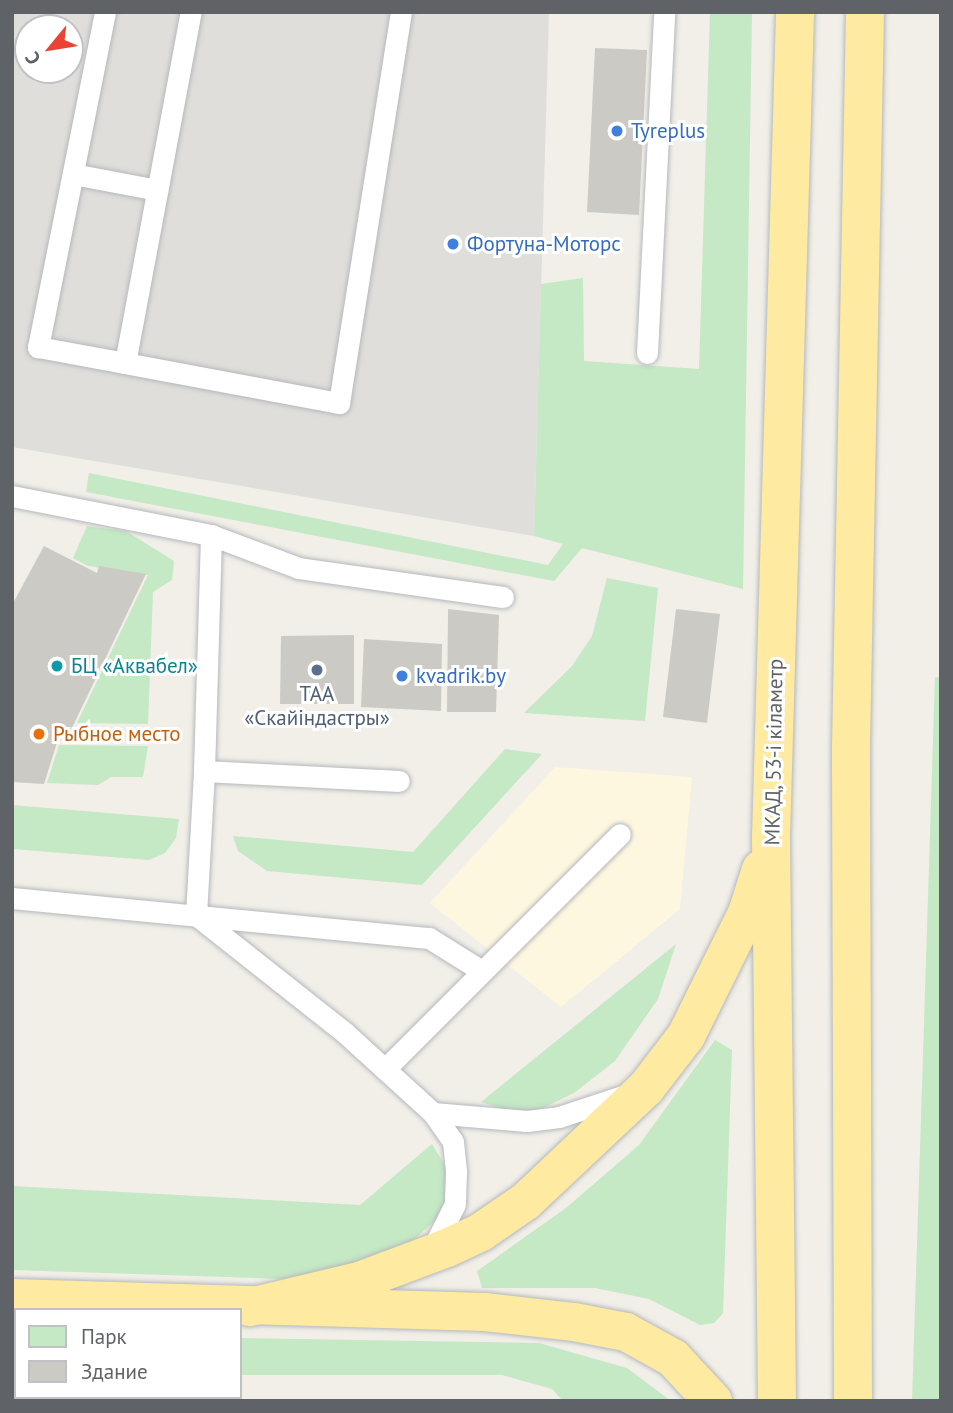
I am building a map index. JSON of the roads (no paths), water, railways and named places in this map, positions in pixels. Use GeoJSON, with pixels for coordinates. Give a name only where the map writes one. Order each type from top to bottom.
{"type":"FeatureCollection","features":[{"type":"Feature","properties":{"kind":"highway","name":"МКАД, 53-і кіламетр"},"geometry":{"type":"LineString","coordinates":[[777,1401],[771,837],[795,12]]}},
{"type":"Feature","properties":{"kind":"highway"},"geometry":{"type":"LineString","coordinates":[[853,1401],[851,747],[865,12]]}},
{"type":"Feature","properties":{"kind":"highway"},"geometry":{"type":"LineString","coordinates":[[250,1307],[359,1281],[429,1255],[481,1232],[526,1200],[646,1088],[685,1036],[747,913],[771,837]]}},
{"type":"Feature","properties":{"kind":"highway"},"geometry":{"type":"LineString","coordinates":[[36,1302],[485,1312],[626,1332],[673,1358],[713,1401]]}},
{"type":"Feature","properties":{"kind":"lane"},"geometry":{"type":"LineString","coordinates":[[105,12],[38,347],[339,403],[401,12]]}},
{"type":"Feature","properties":{"kind":"lane"},"geometry":{"type":"LineString","coordinates":[[125,363],[191,12]]}},
{"type":"Feature","properties":{"kind":"lane"},"geometry":{"type":"LineString","coordinates":[[647,353],[664,12]]}},
{"type":"Feature","properties":{"kind":"lane"},"geometry":{"type":"LineString","coordinates":[[73,174],[158,190]]}},
{"type":"Feature","properties":{"kind":"lane"},"geometry":{"type":"LineString","coordinates":[[12,496],[211,535],[299,568],[503,597]]}},
{"type":"Feature","properties":{"kind":"lane"},"geometry":{"type":"LineString","coordinates":[[196,915],[204,771],[211,535]]}},
{"type":"Feature","properties":{"kind":"lane"},"geometry":{"type":"LineString","coordinates":[[204,771],[399,781]]}},
{"type":"Feature","properties":{"kind":"lane"},"geometry":{"type":"LineString","coordinates":[[385,1069],[620,834]]}},
{"type":"Feature","properties":{"kind":"lane"},"geometry":{"type":"LineString","coordinates":[[12,898],[429,938],[482,971]]}},
{"type":"Feature","properties":{"kind":"lane"},"geometry":{"type":"LineString","coordinates":[[196,915],[385,1069],[433,1113],[453,1142],[456,1194],[447,1228],[429,1255]]}},
{"type":"Feature","properties":{"kind":"lane"},"geometry":{"type":"LineString","coordinates":[[433,1113],[537,1120],[595,1107],[646,1088]]}},
{"type":"Feature","properties":{"kind":"place","name":"Tyreplus"},"geometry":{"type":"Point","coordinates":[617,131]}},
{"type":"Feature","properties":{"kind":"place","name":"Фортуна-Моторс"},"geometry":{"type":"Point","coordinates":[453,244]}},
{"type":"Feature","properties":{"kind":"place","name":"БЦ «Аквабел»"},"geometry":{"type":"Point","coordinates":[57,666]}},
{"type":"Feature","properties":{"kind":"place","name":"ТАА «Скайіндастры»"},"geometry":{"type":"Point","coordinates":[317,670]}},
{"type":"Feature","properties":{"kind":"place","name":"kvadrik.by"},"geometry":{"type":"Point","coordinates":[402,676]}},
{"type":"Feature","properties":{"kind":"place","name":"Рыбное место"},"geometry":{"type":"Point","coordinates":[39,734]}}]}
